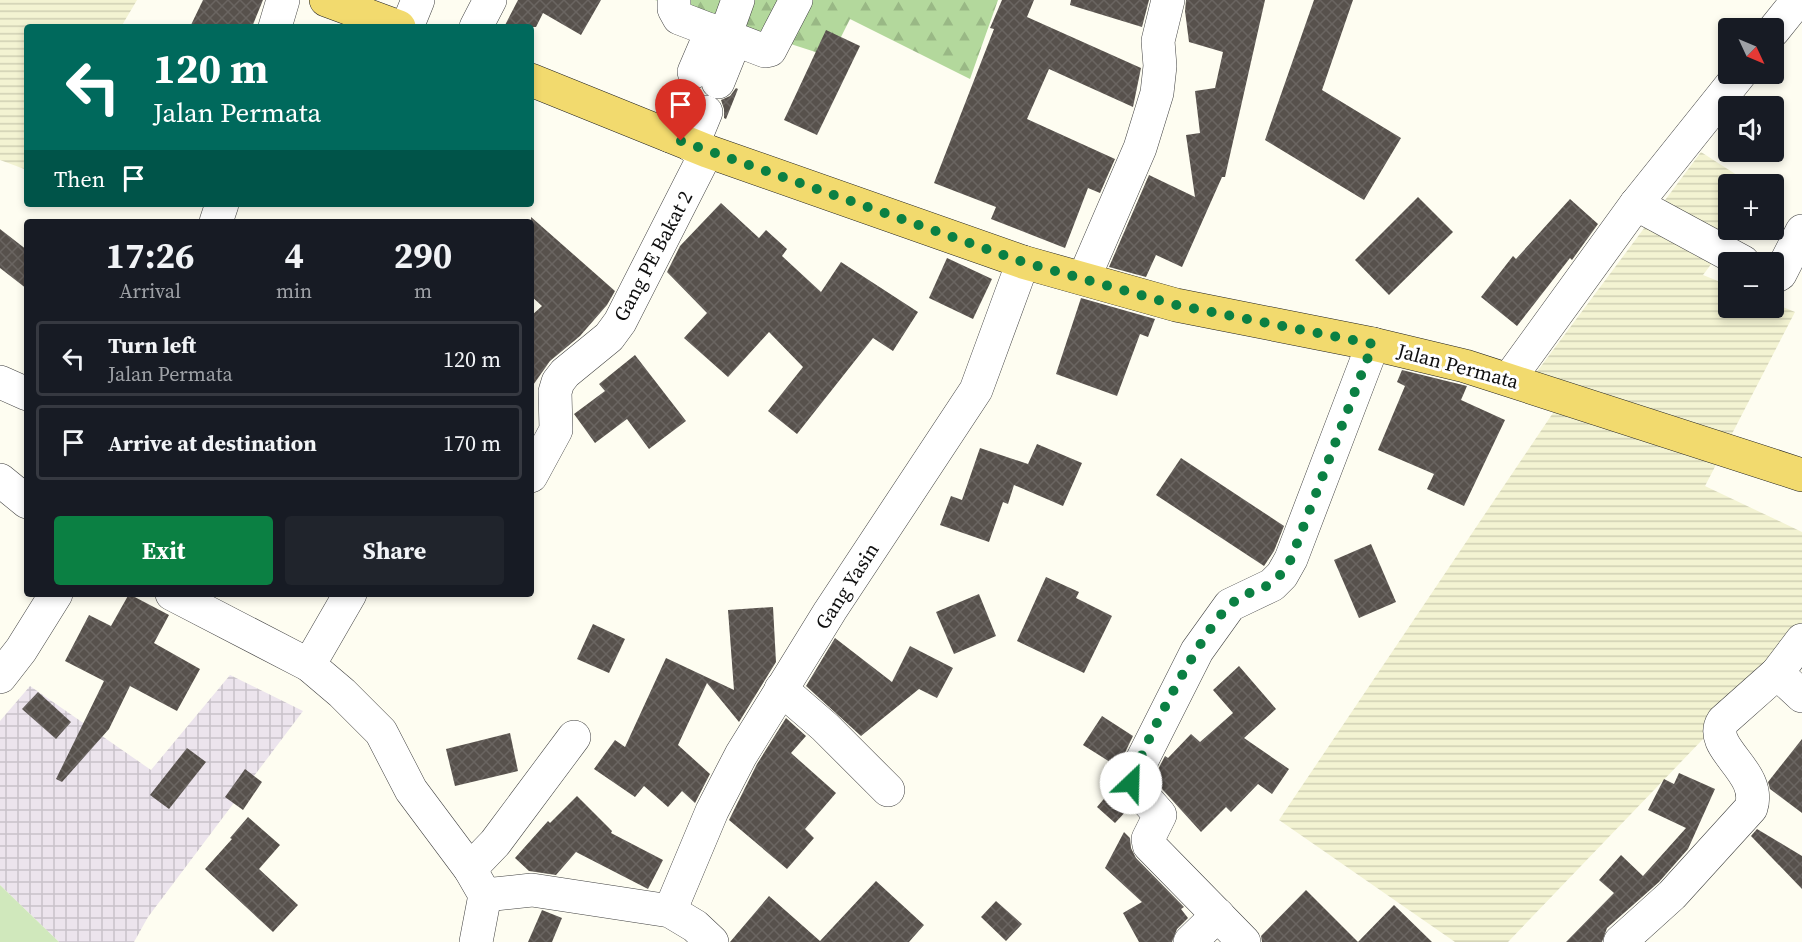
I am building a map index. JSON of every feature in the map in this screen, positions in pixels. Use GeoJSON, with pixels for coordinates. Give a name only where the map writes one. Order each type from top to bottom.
{"type":"FeatureCollection","features":[{"type":"Feature","properties":{"kind":"main road"},"geometry":{"type":"LineString","coordinates":[[326,0],[391,24]]}},
{"type":"Feature","properties":{"kind":"main road","name":"Jalan Permata"},"geometry":{"type":"LineString","coordinates":[[534,81],[690,144],[1023,262],[1176,305],[1373,344],[1509,379],[1802,475]]}},
{"type":"Feature","properties":{"kind":"street"},"geometry":{"type":"LineString","coordinates":[[276,24],[283,0]]}},
{"type":"Feature","properties":{"kind":"street"},"geometry":{"type":"LineString","coordinates":[[408,24],[418,0]]}},
{"type":"Feature","properties":{"kind":"street"},"geometry":{"type":"LineString","coordinates":[[478,24],[490,0]]}},
{"type":"Feature","properties":{"kind":"street"},"geometry":{"type":"LineString","coordinates":[[674,0],[674,9],[679,18],[765,51],[770,50],[796,0]]}},
{"type":"Feature","properties":{"kind":"street"},"geometry":{"type":"LineString","coordinates":[[706,77],[738,0]]}},
{"type":"Feature","properties":{"kind":"street"},"geometry":{"type":"LineString","coordinates":[[1084,278],[1140,148],[1157,93],[1160,66],[1158,42],[1168,0]]}},
{"type":"Feature","properties":{"kind":"street"},"geometry":{"type":"LineString","coordinates":[[1783,18],[1798,0]]}},
{"type":"Feature","properties":{"kind":"street"},"geometry":{"type":"LineString","coordinates":[[1509,379],[1636,204],[1732,84]]}},
{"type":"Feature","properties":{"kind":"street","name":"Gang PE Bakat 2"},"geometry":{"type":"LineString","coordinates":[[534,470],[556,430],[555,392],[558,382],[565,373],[609,337],[620,322],[690,144],[694,108]]}},
{"type":"Feature","properties":{"kind":"street"},"geometry":{"type":"LineString","coordinates":[[1636,204],[1725,252]]}},
{"type":"Feature","properties":{"kind":"street"},"geometry":{"type":"LineString","coordinates":[[1784,266],[1802,231]]}},
{"type":"Feature","properties":{"kind":"street","name":"Gang Yasin"},"geometry":{"type":"LineString","coordinates":[[670,911],[712,811],[741,755],[781,689],[969,402],[984,372],[1023,262]]}},
{"type":"Feature","properties":{"kind":"street"},"geometry":{"type":"LineString","coordinates":[[1244,942],[1149,845],[1148,839],[1160,814],[1131,782],[1197,651],[1230,605],[1272,585],[1282,575],[1291,559],[1373,344]]}},
{"type":"Feature","properties":{"kind":"street"},"geometry":{"type":"LineString","coordinates":[[0,382],[24,393]]}},
{"type":"Feature","properties":{"kind":"street"},"geometry":{"type":"LineString","coordinates":[[0,480],[24,500]]}},
{"type":"Feature","properties":{"kind":"street"},"geometry":{"type":"LineString","coordinates":[[0,677],[21,650],[54,597]]}},
{"type":"Feature","properties":{"kind":"street"},"geometry":{"type":"LineString","coordinates":[[178,597],[309,665],[381,732],[411,790],[478,882],[670,911],[695,926],[712,942]]}},
{"type":"Feature","properties":{"kind":"street"},"geometry":{"type":"LineString","coordinates":[[309,665],[348,597]]}},
{"type":"Feature","properties":{"kind":"street"},"geometry":{"type":"LineString","coordinates":[[1620,942],[1672,894],[1751,808],[1754,799],[1752,783],[1719,738],[1718,729],[1777,673],[1802,640]]}},
{"type":"Feature","properties":{"kind":"street"},"geometry":{"type":"LineString","coordinates":[[1777,673],[1802,696]]}},
{"type":"Feature","properties":{"kind":"street"},"geometry":{"type":"LineString","coordinates":[[781,689],[817,720],[888,790]]}},
{"type":"Feature","properties":{"kind":"street"},"geometry":{"type":"LineString","coordinates":[[476,942],[478,882],[495,843],[574,736]]}},
{"type":"Feature","properties":{"kind":"street"},"geometry":{"type":"LineString","coordinates":[[1190,942],[1218,915]]}},
{"type":"Feature","properties":{"kind":"shaded area"},"geometry":{"type":"Polygon","coordinates":[[[230,675],[303,711],[148,917],[134,942],[59,942],[0,885],[0,721],[30,686],[151,770],[230,675]]]}},
{"type":"Feature","properties":{"kind":"green space"},"geometry":{"type":"Polygon","coordinates":[[[0,0],[137,0],[123,24],[24,24],[24,169],[0,160],[0,0]]]}},
{"type":"Feature","properties":{"kind":"green space"},"geometry":{"type":"Polygon","coordinates":[[[655,0],[998,0],[970,79],[850,19],[831,57],[655,0]]]}},
{"type":"Feature","properties":{"kind":"green space"},"geometry":{"type":"Polygon","coordinates":[[[1701,152],[1735,174],[1718,174],[1718,240],[1729,240],[1718,252],[1703,275],[1718,281],[1718,318],[1784,318],[1784,308],[1795,312],[1705,486],[1802,532],[1802,636],[1508,942],[1455,942],[1279,820],[1561,401],[1521,393],[1701,152]]]}},
{"type":"Feature","properties":{"kind":"green space"},"geometry":{"type":"Polygon","coordinates":[[[0,885],[59,942],[0,942],[0,885]]]}},
{"type":"Feature","properties":{"kind":"building"},"geometry":{"type":"Polygon","coordinates":[[[203,0],[263,0],[253,24],[191,24],[203,0]]]}},
{"type":"Feature","properties":{"kind":"building"},"geometry":{"type":"Polygon","coordinates":[[[518,0],[601,0],[581,35],[543,13],[536,27],[534,24],[506,24],[518,0]]]}},
{"type":"Feature","properties":{"kind":"building"},"geometry":{"type":"Polygon","coordinates":[[[1002,0],[1034,0],[1027,17],[1141,68],[1133,107],[1049,69],[1027,119],[1115,159],[1100,193],[1088,188],[1065,248],[991,219],[996,207],[934,183],[994,29],[990,28],[1002,0]]]}},
{"type":"Feature","properties":{"kind":"building"},"geometry":{"type":"Polygon","coordinates":[[[1071,0],[1149,0],[1142,27],[1070,5],[1071,0]]]}},
{"type":"Feature","properties":{"kind":"building"},"geometry":{"type":"Polygon","coordinates":[[[1186,0],[1265,0],[1225,177],[1222,177],[1182,267],[1156,255],[1146,277],[1109,267],[1149,175],[1195,197],[1186,135],[1200,133],[1195,91],[1215,88],[1223,52],[1189,42],[1186,0]]]}},
{"type":"Feature","properties":{"kind":"building"},"geometry":{"type":"Polygon","coordinates":[[[1314,0],[1353,0],[1322,90],[1401,138],[1364,200],[1265,140],[1314,0]]]}},
{"type":"Feature","properties":{"kind":"building"},"geometry":{"type":"Polygon","coordinates":[[[826,30],[860,46],[817,135],[784,120],[826,30]]]}},
{"type":"Feature","properties":{"kind":"building"},"geometry":{"type":"Polygon","coordinates":[[[736,88],[738,89],[726,119],[721,100],[730,96],[736,88]]]}},
{"type":"Feature","properties":{"kind":"building"},"geometry":{"type":"Polygon","coordinates":[[[1418,197],[1453,232],[1389,295],[1355,260],[1418,197]]]}},
{"type":"Feature","properties":{"kind":"building"},"geometry":{"type":"Polygon","coordinates":[[[1570,199],[1598,224],[1572,260],[1570,258],[1517,326],[1481,297],[1513,256],[1516,259],[1570,199]]]}},
{"type":"Feature","properties":{"kind":"building"},"geometry":{"type":"Polygon","coordinates":[[[721,203],[759,238],[766,230],[787,249],[782,256],[821,292],[841,262],[918,312],[893,351],[873,338],[797,434],[768,411],[803,367],[769,332],[728,377],[684,338],[707,313],[667,272],[680,246],[721,203]]]}},
{"type":"Feature","properties":{"kind":"building"},"geometry":{"type":"Polygon","coordinates":[[[534,220],[615,291],[607,305],[580,336],[550,361],[534,384],[534,313],[542,306],[534,299],[534,220]]]}},
{"type":"Feature","properties":{"kind":"building"},"geometry":{"type":"Polygon","coordinates":[[[0,229],[24,248],[24,287],[0,268],[0,229]]]}},
{"type":"Feature","properties":{"kind":"building"},"geometry":{"type":"Polygon","coordinates":[[[947,258],[992,279],[973,319],[929,298],[947,258]]]}},
{"type":"Feature","properties":{"kind":"building"},"geometry":{"type":"Polygon","coordinates":[[[1081,298],[1155,319],[1148,337],[1140,334],[1117,396],[1056,374],[1081,298]]]}},
{"type":"Feature","properties":{"kind":"building"},"geometry":{"type":"Polygon","coordinates":[[[635,355],[686,421],[649,449],[627,419],[595,443],[574,414],[605,391],[599,384],[635,355]]]}},
{"type":"Feature","properties":{"kind":"building"},"geometry":{"type":"Polygon","coordinates":[[[1402,370],[1467,386],[1461,400],[1505,420],[1464,506],[1427,489],[1434,474],[1378,450],[1405,386],[1397,382],[1402,370]]]}},
{"type":"Feature","properties":{"kind":"building"},"geometry":{"type":"Polygon","coordinates":[[[1037,444],[1082,463],[1063,506],[1014,485],[1008,504],[1003,502],[989,542],[940,525],[951,496],[962,500],[980,448],[1028,464],[1037,444]]]}},
{"type":"Feature","properties":{"kind":"building"},"geometry":{"type":"Polygon","coordinates":[[[1181,458],[1284,526],[1274,551],[1264,566],[1156,495],[1181,458]]]}},
{"type":"Feature","properties":{"kind":"building"},"geometry":{"type":"Polygon","coordinates":[[[1371,544],[1396,602],[1359,618],[1334,560],[1371,544]]]}},
{"type":"Feature","properties":{"kind":"building"},"geometry":{"type":"Polygon","coordinates":[[[1046,577],[1079,592],[1076,598],[1112,616],[1084,673],[1017,641],[1046,577]]]}},
{"type":"Feature","properties":{"kind":"building"},"geometry":{"type":"Polygon","coordinates":[[[979,594],[996,636],[954,654],[936,612],[979,594]]]}},
{"type":"Feature","properties":{"kind":"building"},"geometry":{"type":"Polygon","coordinates":[[[127,597],[135,597],[169,615],[154,643],[200,669],[177,711],[130,686],[109,729],[62,782],[56,779],[104,681],[65,661],[89,615],[111,626],[127,597]]]}},
{"type":"Feature","properties":{"kind":"building"},"geometry":{"type":"Polygon","coordinates":[[[773,607],[776,662],[739,722],[707,683],[678,745],[710,774],[695,803],[682,791],[668,807],[644,786],[635,797],[594,769],[615,740],[625,747],[666,658],[734,690],[728,610],[773,607]]]}},
{"type":"Feature","properties":{"kind":"building"},"geometry":{"type":"Polygon","coordinates":[[[593,624],[625,639],[609,673],[577,659],[593,624]]]}},
{"type":"Feature","properties":{"kind":"building"},"geometry":{"type":"Polygon","coordinates":[[[835,638],[892,682],[910,646],[953,668],[937,698],[919,689],[861,736],[806,686],[835,638]]]}},
{"type":"Feature","properties":{"kind":"building"},"geometry":{"type":"Polygon","coordinates":[[[1239,666],[1276,709],[1244,738],[1289,769],[1272,794],[1258,784],[1231,812],[1226,807],[1201,832],[1153,779],[1165,756],[1168,758],[1191,734],[1200,742],[1233,713],[1213,690],[1239,666]]]}},
{"type":"Feature","properties":{"kind":"building"},"geometry":{"type":"Polygon","coordinates":[[[38,692],[71,722],[56,739],[22,709],[38,692]]]}},
{"type":"Feature","properties":{"kind":"building"},"geometry":{"type":"Polygon","coordinates":[[[1102,716],[1133,736],[1118,767],[1083,745],[1102,716]]]}},
{"type":"Feature","properties":{"kind":"building"},"geometry":{"type":"Polygon","coordinates":[[[786,718],[806,736],[791,753],[836,793],[805,829],[814,838],[787,869],[729,820],[757,764],[786,718]]]}},
{"type":"Feature","properties":{"kind":"building"},"geometry":{"type":"Polygon","coordinates":[[[510,733],[518,771],[455,786],[446,749],[510,733]]]}},
{"type":"Feature","properties":{"kind":"building"},"geometry":{"type":"Polygon","coordinates":[[[1802,739],[1802,813],[1770,789],[1768,782],[1802,739]]]}},
{"type":"Feature","properties":{"kind":"building"},"geometry":{"type":"Polygon","coordinates":[[[187,748],[206,762],[169,809],[150,795],[187,748]]]}},
{"type":"Feature","properties":{"kind":"building"},"geometry":{"type":"Polygon","coordinates":[[[245,769],[262,782],[243,810],[225,797],[245,769]]]}},
{"type":"Feature","properties":{"kind":"building"},"geometry":{"type":"Polygon","coordinates":[[[1679,773],[1715,789],[1688,849],[1659,882],[1607,928],[1602,942],[1566,942],[1614,893],[1599,880],[1621,855],[1643,876],[1686,828],[1648,810],[1664,779],[1674,784],[1679,773]]]}},
{"type":"Feature","properties":{"kind":"building"},"geometry":{"type":"Polygon","coordinates":[[[1114,787],[1129,808],[1115,823],[1097,807],[1114,787]]]}},
{"type":"Feature","properties":{"kind":"building"},"geometry":{"type":"Polygon","coordinates":[[[577,796],[612,831],[611,833],[663,860],[648,889],[576,852],[556,875],[529,871],[515,858],[548,821],[550,823],[577,796]]]}},
{"type":"Feature","properties":{"kind":"building"},"geometry":{"type":"Polygon","coordinates":[[[248,817],[280,845],[259,869],[298,905],[273,932],[205,869],[248,817]]]}},
{"type":"Feature","properties":{"kind":"building"},"geometry":{"type":"Polygon","coordinates":[[[1757,829],[1802,856],[1802,889],[1751,836],[1757,829]]]}},
{"type":"Feature","properties":{"kind":"building"},"geometry":{"type":"Polygon","coordinates":[[[1124,832],[1130,838],[1131,848],[1136,858],[1184,907],[1181,909],[1188,918],[1177,929],[1172,942],[1139,942],[1123,913],[1142,902],[1105,868],[1124,832]]]}},
{"type":"Feature","properties":{"kind":"building"},"geometry":{"type":"Polygon","coordinates":[[[876,881],[924,925],[909,942],[730,942],[769,896],[820,941],[876,881]]]}},
{"type":"Feature","properties":{"kind":"building"},"geometry":{"type":"Polygon","coordinates":[[[1306,890],[1358,942],[1262,942],[1261,936],[1306,890]]]}},
{"type":"Feature","properties":{"kind":"building"},"geometry":{"type":"Polygon","coordinates":[[[996,901],[1022,924],[1006,941],[981,917],[996,901]]]}},
{"type":"Feature","properties":{"kind":"building"},"geometry":{"type":"Polygon","coordinates":[[[1394,905],[1432,942],[1358,942],[1394,905]]]}},
{"type":"Feature","properties":{"kind":"building"},"geometry":{"type":"Polygon","coordinates":[[[542,910],[562,918],[552,942],[528,942],[542,910]]]}},
{"type":"Feature","properties":{"kind":"route"},"geometry":{"type":"LineString","coordinates":[[681,141],[1023,262],[1176,305],[1373,344],[1291,559],[1282,575],[1272,585],[1230,605],[1197,651],[1179,682],[1131,783]]}}]}
